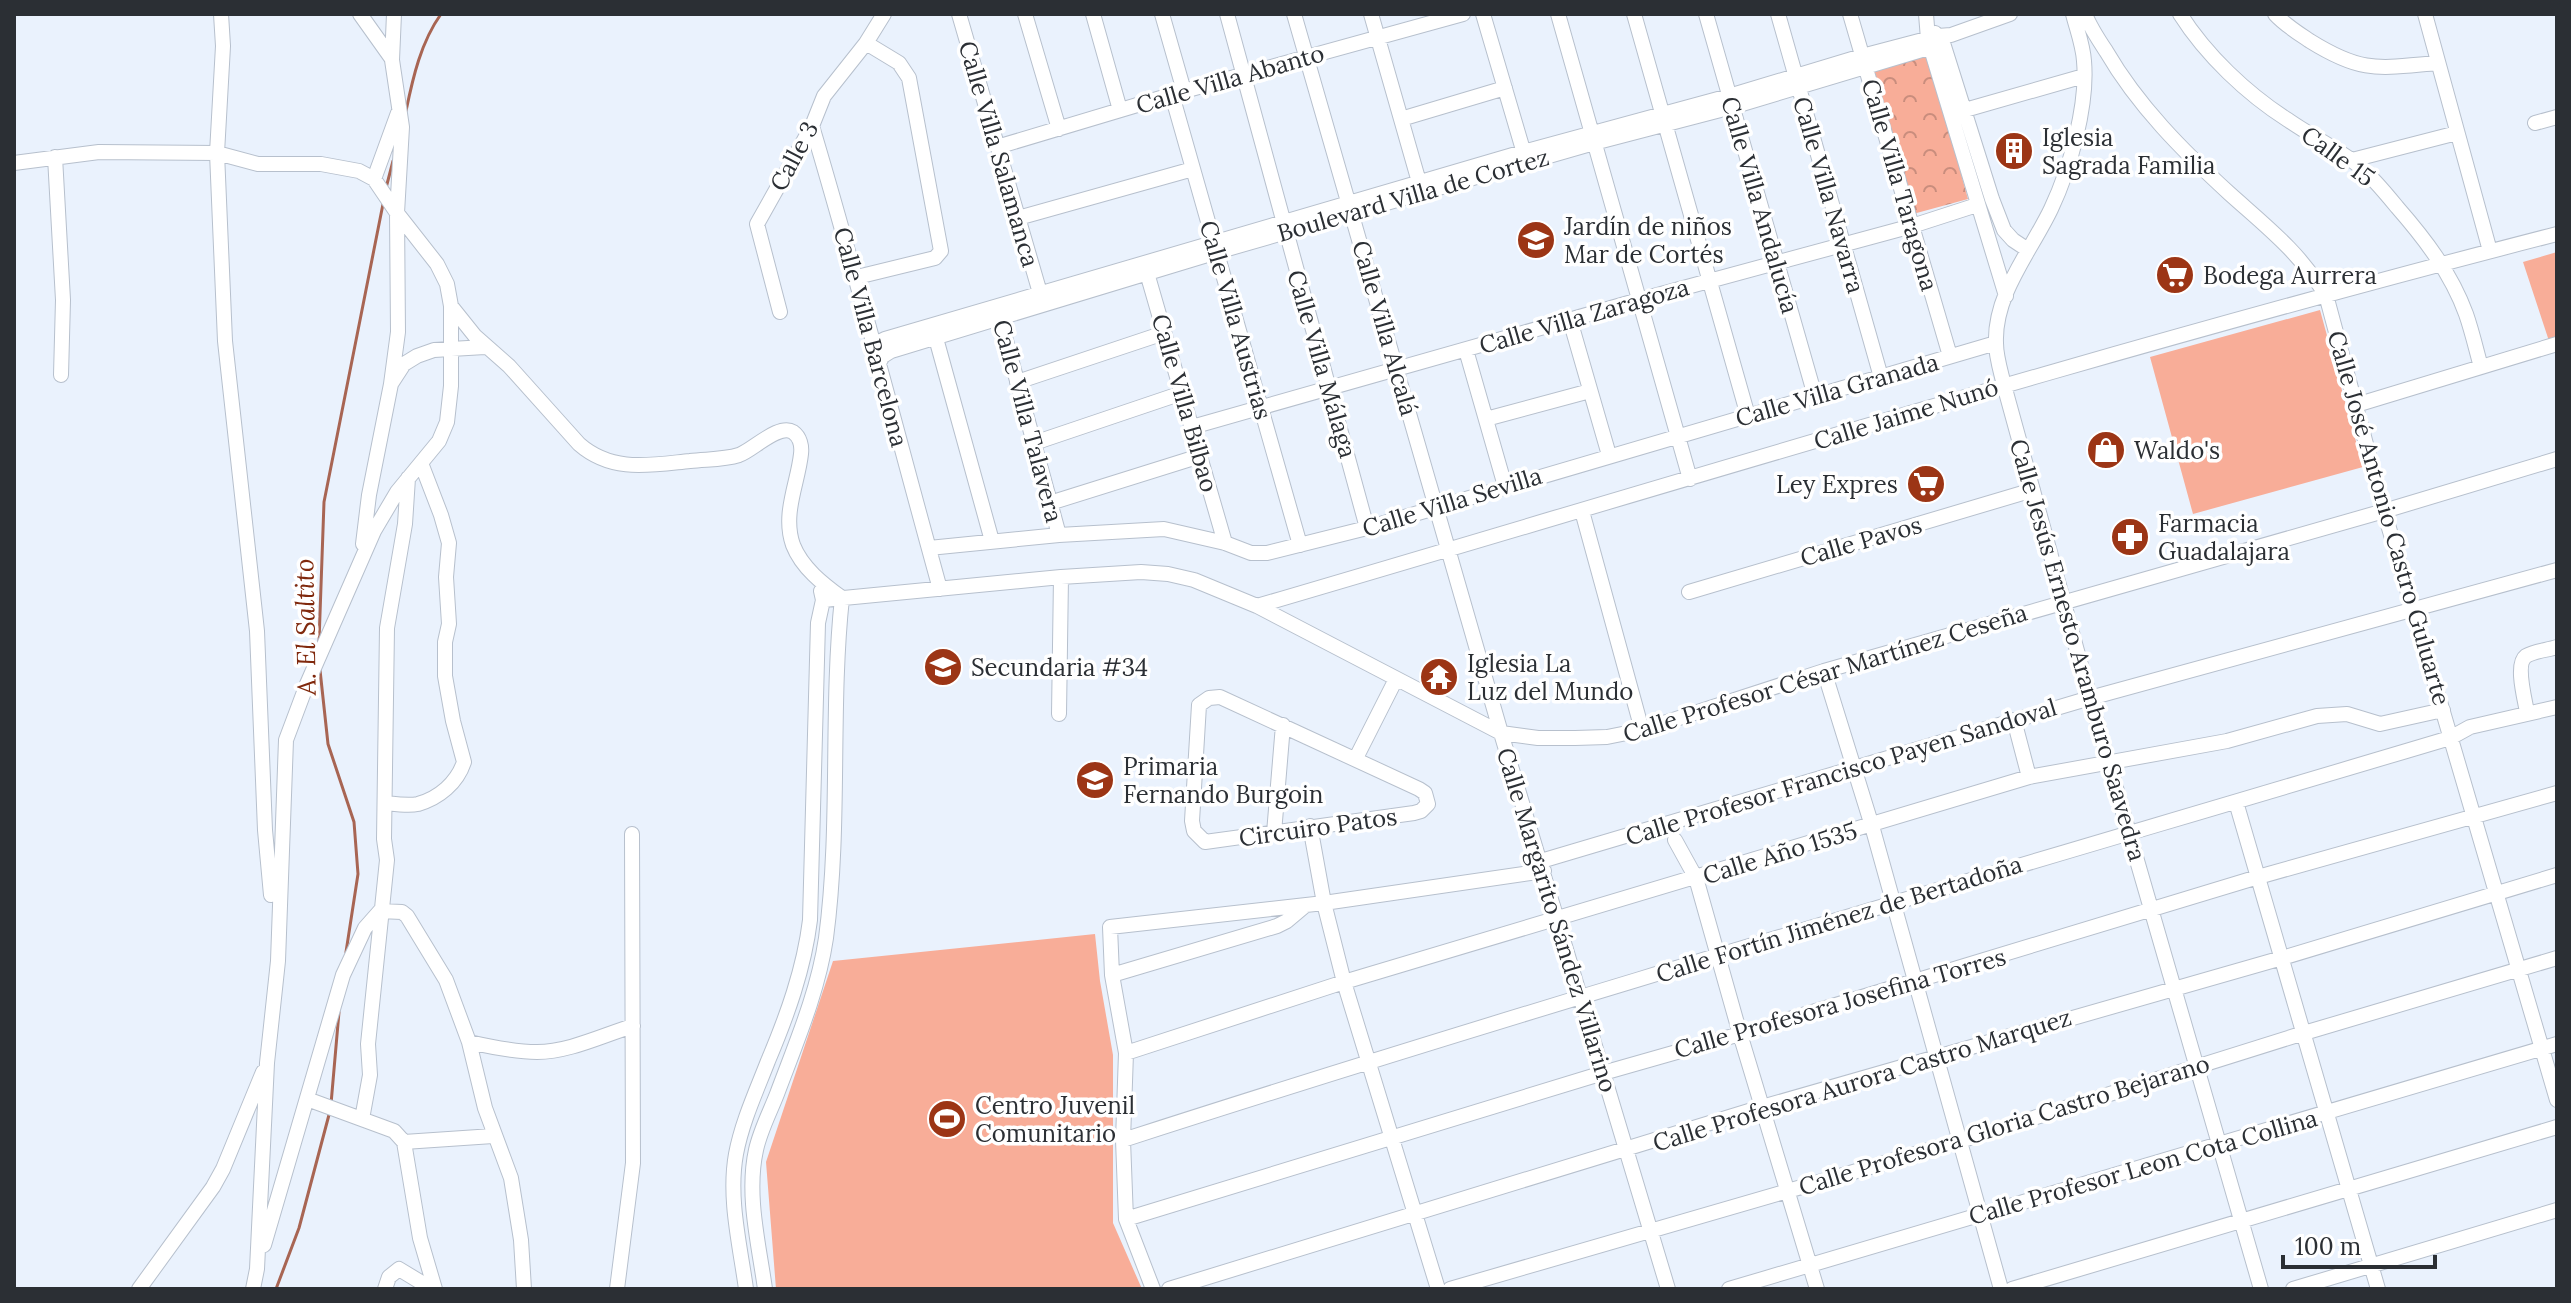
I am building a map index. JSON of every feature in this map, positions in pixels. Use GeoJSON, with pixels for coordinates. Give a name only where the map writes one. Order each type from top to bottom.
{"type":"FeatureCollection","features":[{"type":"Feature","properties":{"kind":"street"},"geometry":{"type":"LineString","coordinates":[[221,14],[223,46],[217,153],[225,341],[257,631],[265,830],[278,961]]}},
{"type":"Feature","properties":{"kind":"street"},"geometry":{"type":"LineString","coordinates":[[360,14],[392,60]]}},
{"type":"Feature","properties":{"kind":"street"},"geometry":{"type":"LineString","coordinates":[[362,557],[369,495],[391,384],[399,320],[397,213],[402,127],[392,60],[394,14]]}},
{"type":"Feature","properties":{"kind":"street","name":"Calle 3"},"geometry":{"type":"LineString","coordinates":[[780,312],[757,224],[812,126],[824,96],[866,43],[884,14]]}},
{"type":"Feature","properties":{"kind":"street","name":"Calle Villa Salamanca"},"geometry":{"type":"LineString","coordinates":[[959,14],[1040,293]]}},
{"type":"Feature","properties":{"kind":"street"},"geometry":{"type":"LineString","coordinates":[[1025,14],[1059,129]]}},
{"type":"Feature","properties":{"kind":"street"},"geometry":{"type":"LineString","coordinates":[[1093,14],[1120,110]]}},
{"type":"Feature","properties":{"kind":"street","name":"Calle Villa Austrias"},"geometry":{"type":"LineString","coordinates":[[1162,14],[1193,169],[1300,545]]}},
{"type":"Feature","properties":{"kind":"street","name":"Calle Villa Málaga"},"geometry":{"type":"LineString","coordinates":[[1227,14],[1367,528]]}},
{"type":"Feature","properties":{"kind":"street","name":"Calle Villa Alcalá"},"geometry":{"type":"LineString","coordinates":[[1294,14],[1448,550]]}},
{"type":"Feature","properties":{"kind":"street"},"geometry":{"type":"LineString","coordinates":[[1371,14],[1421,188]]}},
{"type":"Feature","properties":{"kind":"street","name":"Calle Villa Abanto"},"geometry":{"type":"LineString","coordinates":[[997,147],[1463,14]]}},
{"type":"Feature","properties":{"kind":"street"},"geometry":{"type":"LineString","coordinates":[[1483,14],[1525,158]]}},
{"type":"Feature","properties":{"kind":"street"},"geometry":{"type":"LineString","coordinates":[[1558,14],[1690,479]]}},
{"type":"Feature","properties":{"kind":"street"},"geometry":{"type":"LineString","coordinates":[[1634,14],[1748,416]]}},
{"type":"Feature","properties":{"kind":"street","name":"Calle Villa Andalucía"},"geometry":{"type":"LineString","coordinates":[[1706,14],[1815,396]]}},
{"type":"Feature","properties":{"kind":"street","name":"Calle Villa Navarra"},"geometry":{"type":"LineString","coordinates":[[1778,14],[1881,377]]}},
{"type":"Feature","properties":{"kind":"street","name":"Calle Villa Taragona"},"geometry":{"type":"LineString","coordinates":[[1850,14],[1950,356]]}},
{"type":"Feature","properties":{"kind":"street","name":"Calle Jesús Ernesto Aramburo Saavedra"},"geometry":{"type":"LineString","coordinates":[[2073,14],[2083,50],[2084,76],[2076,130],[2051,209],[2006,296],[1996,343],[2004,385],[2063,602],[2261,1289]]}},
{"type":"Feature","properties":{"kind":"street","name":"Calle José Antonio Castro Guluarte"},"geometry":{"type":"LineString","coordinates":[[2085,14],[2142,106],[2227,191],[2289,246],[2309,268],[2326,295],[2384,511],[2557,1100]]}},
{"type":"Feature","properties":{"kind":"street","name":"Calle 15"},"geometry":{"type":"LineString","coordinates":[[2180,14],[2227,70],[2256,97],[2352,160],[2378,183],[2441,263],[2465,313],[2481,367]]}},
{"type":"Feature","properties":{"kind":"street"},"geometry":{"type":"LineString","coordinates":[[2275,14],[2291,29],[2349,62],[2378,68],[2438,63]]}},
{"type":"Feature","properties":{"kind":"street"},"geometry":{"type":"LineString","coordinates":[[2425,14],[2490,251]]}},
{"type":"Feature","properties":{"kind":"street","name":"Boulevard Villa de Cortez"},"geometry":{"type":"LineString","coordinates":[[876,357],[879,342],[885,339],[934,333],[1215,246],[1938,40],[2001,15]]}},
{"type":"Feature","properties":{"kind":"street"},"geometry":{"type":"LineString","coordinates":[[1927,18],[1938,40],[1977,205],[2006,296]]}},
{"type":"Feature","properties":{"kind":"street"},"geometry":{"type":"LineString","coordinates":[[857,277],[935,258],[941,251],[909,78],[899,63],[866,43]]}},
{"type":"Feature","properties":{"kind":"street"},"geometry":{"type":"LineString","coordinates":[[1957,112],[2084,76]]}},
{"type":"Feature","properties":{"kind":"street"},"geometry":{"type":"LineString","coordinates":[[1401,119],[1505,88]]}},
{"type":"Feature","properties":{"kind":"street"},"geometry":{"type":"LineString","coordinates":[[374,179],[398,112]]}},
{"type":"Feature","properties":{"kind":"street"},"geometry":{"type":"LineString","coordinates":[[1957,112],[2004,230],[2028,250]]}},
{"type":"Feature","properties":{"kind":"street"},"geometry":{"type":"LineString","coordinates":[[2535,123],[2557,117]]}},
{"type":"Feature","properties":{"kind":"street","name":"Calle Villa Barcelona"},"geometry":{"type":"LineString","coordinates":[[812,126],[857,277],[940,589]]}},
{"type":"Feature","properties":{"kind":"street"},"geometry":{"type":"LineString","coordinates":[[2352,160],[2457,133]]}},
{"type":"Feature","properties":{"kind":"street"},"geometry":{"type":"LineString","coordinates":[[14,163],[99,152],[217,153],[258,164],[343,166],[374,179],[437,264],[447,284],[451,306],[451,386],[447,422],[439,441],[385,511],[307,684],[286,740],[278,961],[267,1063],[257,1269]]}},
{"type":"Feature","properties":{"kind":"street"},"geometry":{"type":"LineString","coordinates":[[55,157],[63,300],[61,375]]}},
{"type":"Feature","properties":{"kind":"street"},"geometry":{"type":"LineString","coordinates":[[1018,218],[1193,169]]}},
{"type":"Feature","properties":{"kind":"street","name":"Calle Villa Zaragoza"},"geometry":{"type":"LineString","coordinates":[[1192,427],[1912,226],[1977,205]]}},
{"type":"Feature","properties":{"kind":"street","name":"Calle Jaime Nunó"},"geometry":{"type":"LineString","coordinates":[[1257,606],[2004,385],[2441,263],[2557,234]]}},
{"type":"Feature","properties":{"kind":"street","name":"Boulevard Villa de Cortez"},"geometry":{"type":"LineString","coordinates":[[998,313],[1040,293],[1146,267]]}},
{"type":"Feature","properties":{"kind":"street","name":"Calle Villa Bilbao"},"geometry":{"type":"LineString","coordinates":[[1146,267],[1225,543]]}},
{"type":"Feature","properties":{"kind":"street"},"geometry":{"type":"LineString","coordinates":[[451,306],[485,347],[517,374],[579,444],[591,454],[614,463],[641,466],[725,457],[749,450],[780,431],[792,431],[799,439],[801,454],[792,501],[791,536],[799,556],[818,580],[842,598],[837,645],[833,829],[822,965],[763,1128],[752,1175],[765,1289]]}},
{"type":"Feature","properties":{"kind":"street","name":"Calle Villa Talavera"},"geometry":{"type":"LineString","coordinates":[[998,313],[1059,535]]}},
{"type":"Feature","properties":{"kind":"street"},"geometry":{"type":"LineString","coordinates":[[1570,320],[1609,455]]}},
{"type":"Feature","properties":{"kind":"street"},"geometry":{"type":"LineString","coordinates":[[934,333],[992,541]]}},
{"type":"Feature","properties":{"kind":"street"},"geometry":{"type":"LineString","coordinates":[[1017,382],[1164,333]]}},
{"type":"Feature","properties":{"kind":"street","name":"Calle Villa Granada"},"geometry":{"type":"LineString","coordinates":[[1678,436],[1996,343]]}},
{"type":"Feature","properties":{"kind":"street"},"geometry":{"type":"LineString","coordinates":[[2356,405],[2557,344]]}},
{"type":"Feature","properties":{"kind":"street"},"geometry":{"type":"LineString","coordinates":[[391,384],[404,364],[417,356],[434,350],[485,347]]}},
{"type":"Feature","properties":{"kind":"street"},"geometry":{"type":"LineString","coordinates":[[1466,350],[1505,486]]}},
{"type":"Feature","properties":{"kind":"street"},"geometry":{"type":"LineString","coordinates":[[1486,419],[1590,391]]}},
{"type":"Feature","properties":{"kind":"street"},"geometry":{"type":"LineString","coordinates":[[1034,443],[1182,393]]}},
{"type":"Feature","properties":{"kind":"street","name":"Calle Villa Sevilla"},"geometry":{"type":"LineString","coordinates":[[1225,543],[1259,554],[1300,545],[1678,436]]}},
{"type":"Feature","properties":{"kind":"street"},"geometry":{"type":"LineString","coordinates":[[1050,503],[1200,456]]}},
{"type":"Feature","properties":{"kind":"street","name":"Calle Profesor César Martínez Ceseña"},"geometry":{"type":"LineString","coordinates":[[823,600],[1061,577],[1141,572],[1168,574],[1194,580],[1257,606],[1501,733],[1538,738],[1607,737],[1642,730],[1824,671],[2557,459]]}},
{"type":"Feature","properties":{"kind":"street"},"geometry":{"type":"LineString","coordinates":[[385,803],[417,804],[443,791],[452,785],[464,762],[445,676],[445,642],[449,624],[446,577],[449,543],[421,463]]}},
{"type":"Feature","properties":{"kind":"street"},"geometry":{"type":"LineString","coordinates":[[362,1119],[370,1075],[368,1044],[387,860],[384,839],[387,628],[405,524],[408,478]]}},
{"type":"Feature","properties":{"kind":"street","name":"Calle Pavos"},"geometry":{"type":"LineString","coordinates":[[1689,592],[2033,490]]}},
{"type":"Feature","properties":{"kind":"street"},"geometry":{"type":"LineString","coordinates":[[1582,511],[1642,730]]}},
{"type":"Feature","properties":{"kind":"street"},"geometry":{"type":"LineString","coordinates":[[929,548],[1059,535],[1164,529],[1225,543]]}},
{"type":"Feature","properties":{"kind":"street","name":"Calle Margarito Sández Villarino"},"geometry":{"type":"LineString","coordinates":[[1448,550],[1668,1289]]}},
{"type":"Feature","properties":{"kind":"street","name":"Calle Profesor Francisco Payen Sandoval"},"geometry":{"type":"LineString","coordinates":[[1112,975],[1110,927],[1324,903],[1542,866],[2014,720],[2557,570]]}},
{"type":"Feature","properties":{"kind":"street"},"geometry":{"type":"LineString","coordinates":[[1059,714],[1061,577]]}},
{"type":"Feature","properties":{"kind":"street"},"geometry":{"type":"LineString","coordinates":[[746,1289],[733,1184],[736,1156],[746,1117],[796,986],[807,940],[814,827],[818,623],[823,600],[818,580]]}},
{"type":"Feature","properties":{"kind":"street"},"geometry":{"type":"LineString","coordinates":[[2527,712],[2520,669],[2522,661],[2527,656],[2557,647]]}},
{"type":"Feature","properties":{"kind":"street"},"geometry":{"type":"LineString","coordinates":[[1824,671],[1872,826],[2001,1289]]}},
{"type":"Feature","properties":{"kind":"street"},"geometry":{"type":"LineString","coordinates":[[1356,758],[1396,679]]}},
{"type":"Feature","properties":{"kind":"street","name":"Circuiro Patos"},"geometry":{"type":"LineString","coordinates":[[1220,697],[1283,725],[1419,789],[1425,793],[1428,804],[1414,813],[1205,842],[1194,831],[1192,821],[1199,705],[1209,698],[1220,697]]}},
{"type":"Feature","properties":{"kind":"street","name":"Calle Fortín Jiménez de Bertadoña"},"geometry":{"type":"LineString","coordinates":[[1123,1140],[1581,996],[2450,738],[2470,727],[2557,707]]}},
{"type":"Feature","properties":{"kind":"street","name":"Calle Año 1535"},"geometry":{"type":"LineString","coordinates":[[1126,1053],[1344,982],[2029,777],[2227,741],[2317,716],[2347,714],[2380,724],[2443,710]]}},
{"type":"Feature","properties":{"kind":"street"},"geometry":{"type":"LineString","coordinates":[[2014,720],[2029,777]]}},
{"type":"Feature","properties":{"kind":"street"},"geometry":{"type":"LineString","coordinates":[[1274,833],[1283,725]]}},
{"type":"Feature","properties":{"kind":"street","name":"Calle Profesora Josefina Torres"},"geometry":{"type":"LineString","coordinates":[[1126,1219],[2258,877],[2557,793]]}},
{"type":"Feature","properties":{"kind":"street"},"geometry":{"type":"LineString","coordinates":[[2236,802],[2378,1289]]}},
{"type":"Feature","properties":{"kind":"street"},"geometry":{"type":"LineString","coordinates":[[1310,826],[1324,903],[1344,982],[1438,1289]]}},
{"type":"Feature","properties":{"kind":"street"},"geometry":{"type":"LineString","coordinates":[[814,827],[833,829]]}},
{"type":"Feature","properties":{"kind":"street"},"geometry":{"type":"LineString","coordinates":[[617,1289],[633,1163],[632,834]]}},
{"type":"Feature","properties":{"kind":"street"},"geometry":{"type":"LineString","coordinates":[[1675,840],[1696,878],[1817,1289]]}},
{"type":"Feature","properties":{"kind":"street","name":"Calle Profesora Aurora Castro Marquez"},"geometry":{"type":"LineString","coordinates":[[1169,1289],[1762,1107],[2282,958],[2557,875]]}},
{"type":"Feature","properties":{"kind":"street"},"geometry":{"type":"LineString","coordinates":[[1153,1289],[1128,1232],[1126,1219],[1123,1140],[1126,1053],[1112,975],[1277,926],[1306,905]]}},
{"type":"Feature","properties":{"kind":"street"},"geometry":{"type":"LineString","coordinates":[[380,911],[402,912],[407,916],[446,980],[469,1042],[493,1136],[511,1178],[521,1240],[524,1289]]}},
{"type":"Feature","properties":{"kind":"street"},"geometry":{"type":"LineString","coordinates":[[253,1289],[343,975],[365,928],[380,911]]}},
{"type":"Feature","properties":{"kind":"street","name":"Calle Profesora Gloria Castro Bejarano"},"geometry":{"type":"LineString","coordinates":[[1450,1289],[1960,1141],[2196,1066],[2557,958]]}},
{"type":"Feature","properties":{"kind":"street"},"geometry":{"type":"LineString","coordinates":[[469,1042],[538,1052],[633,1026]]}},
{"type":"Feature","properties":{"kind":"street","name":"Calle Profesor Leon Cota Collina"},"geometry":{"type":"LineString","coordinates":[[1729,1289],[2217,1142],[2327,1113],[2557,1044]]}},
{"type":"Feature","properties":{"kind":"street"},"geometry":{"type":"LineString","coordinates":[[769,1059],[786,1067]]}},
{"type":"Feature","properties":{"kind":"street"},"geometry":{"type":"LineString","coordinates":[[139,1289],[218,1178],[267,1063]]}},
{"type":"Feature","properties":{"kind":"street"},"geometry":{"type":"LineString","coordinates":[[307,1099],[394,1131],[404,1142],[420,1238],[434,1289]]}},
{"type":"Feature","properties":{"kind":"street"},"geometry":{"type":"LineString","coordinates":[[2012,1289],[2557,1127]]}},
{"type":"Feature","properties":{"kind":"street"},"geometry":{"type":"LineString","coordinates":[[404,1142],[493,1136]]}},
{"type":"Feature","properties":{"kind":"street"},"geometry":{"type":"LineString","coordinates":[[2293,1289],[2557,1210]]}},
{"type":"Feature","properties":{"kind":"street"},"geometry":{"type":"LineString","coordinates":[[385,1289],[389,1277],[399,1269],[434,1289]]}},
{"type":"Feature","properties":{"kind":"green space"},"geometry":{"type":"Polygon","coordinates":[[[1928,53],[1968,199],[1913,214],[1873,68],[1928,53]]]}},
{"type":"Feature","properties":{"kind":"green space"},"geometry":{"type":"Polygon","coordinates":[[[2557,252],[2557,338],[2549,341],[2523,262],[2557,252]]]}},
{"type":"Feature","properties":{"kind":"green space"},"geometry":{"type":"Polygon","coordinates":[[[2320,310],[2363,467],[2193,514],[2150,357],[2320,310]]]}},
{"type":"Feature","properties":{"kind":"green space","name":"Centro Juvenil Comunitario"},"geometry":{"type":"Polygon","coordinates":[[[1095,934],[1113,1055],[1113,1223],[1142,1289],[776,1289],[766,1162],[833,961],[1095,934]]]}},
{"type":"Feature","properties":{"kind":"waterway","name":"A. El Saltito"},"geometry":{"type":"LineString","coordinates":[[406,111],[423,48],[441,14]]}},
{"type":"Feature","properties":{"kind":"waterway","name":"A. El Saltito"},"geometry":{"type":"LineString","coordinates":[[386,188],[393,161]]}},
{"type":"Feature","properties":{"kind":"waterway","name":"A. El Saltito"},"geometry":{"type":"LineString","coordinates":[[319,642],[324,502],[383,204]]}},
{"type":"Feature","properties":{"kind":"waterway","name":"A. El Saltito"},"geometry":{"type":"LineString","coordinates":[[320,670],[328,744],[354,822],[358,874],[346,952]]}},
{"type":"Feature","properties":{"kind":"waterway","name":"A. El Saltito"},"geometry":{"type":"LineString","coordinates":[[331,1104],[339,1012]]}},
{"type":"Feature","properties":{"kind":"waterway","name":"A. El Saltito"},"geometry":{"type":"LineString","coordinates":[[276,1289],[299,1228],[330,1111]]}},
{"type":"Feature","properties":{"kind":"place","name":"Iglesia Sagrada Familia"},"geometry":{"type":"Point","coordinates":[2014,151]}},
{"type":"Feature","properties":{"kind":"place","name":"Jardín de niños Mar de Cortés"},"geometry":{"type":"Point","coordinates":[1536,240]}},
{"type":"Feature","properties":{"kind":"place","name":"Bodega Aurrera"},"geometry":{"type":"Point","coordinates":[2175,275]}},
{"type":"Feature","properties":{"kind":"place","name":"Waldo's"},"geometry":{"type":"Point","coordinates":[2106,450]}},
{"type":"Feature","properties":{"kind":"place","name":"Ley Expres"},"geometry":{"type":"Point","coordinates":[1926,484]}},
{"type":"Feature","properties":{"kind":"place","name":"Farmacia Guadalajara"},"geometry":{"type":"Point","coordinates":[2130,537]}},
{"type":"Feature","properties":{"kind":"place","name":"Secundaria #34"},"geometry":{"type":"Point","coordinates":[943,667]}},
{"type":"Feature","properties":{"kind":"place","name":"Iglesia La Luz del Mundo"},"geometry":{"type":"Point","coordinates":[1439,677]}},
{"type":"Feature","properties":{"kind":"place","name":"Primaria Fernando Burgoin"},"geometry":{"type":"Point","coordinates":[1095,780]}},
{"type":"Feature","properties":{"kind":"place","name":"Centro Juvenil Comunitario"},"geometry":{"type":"Point","coordinates":[947,1119]}}]}
